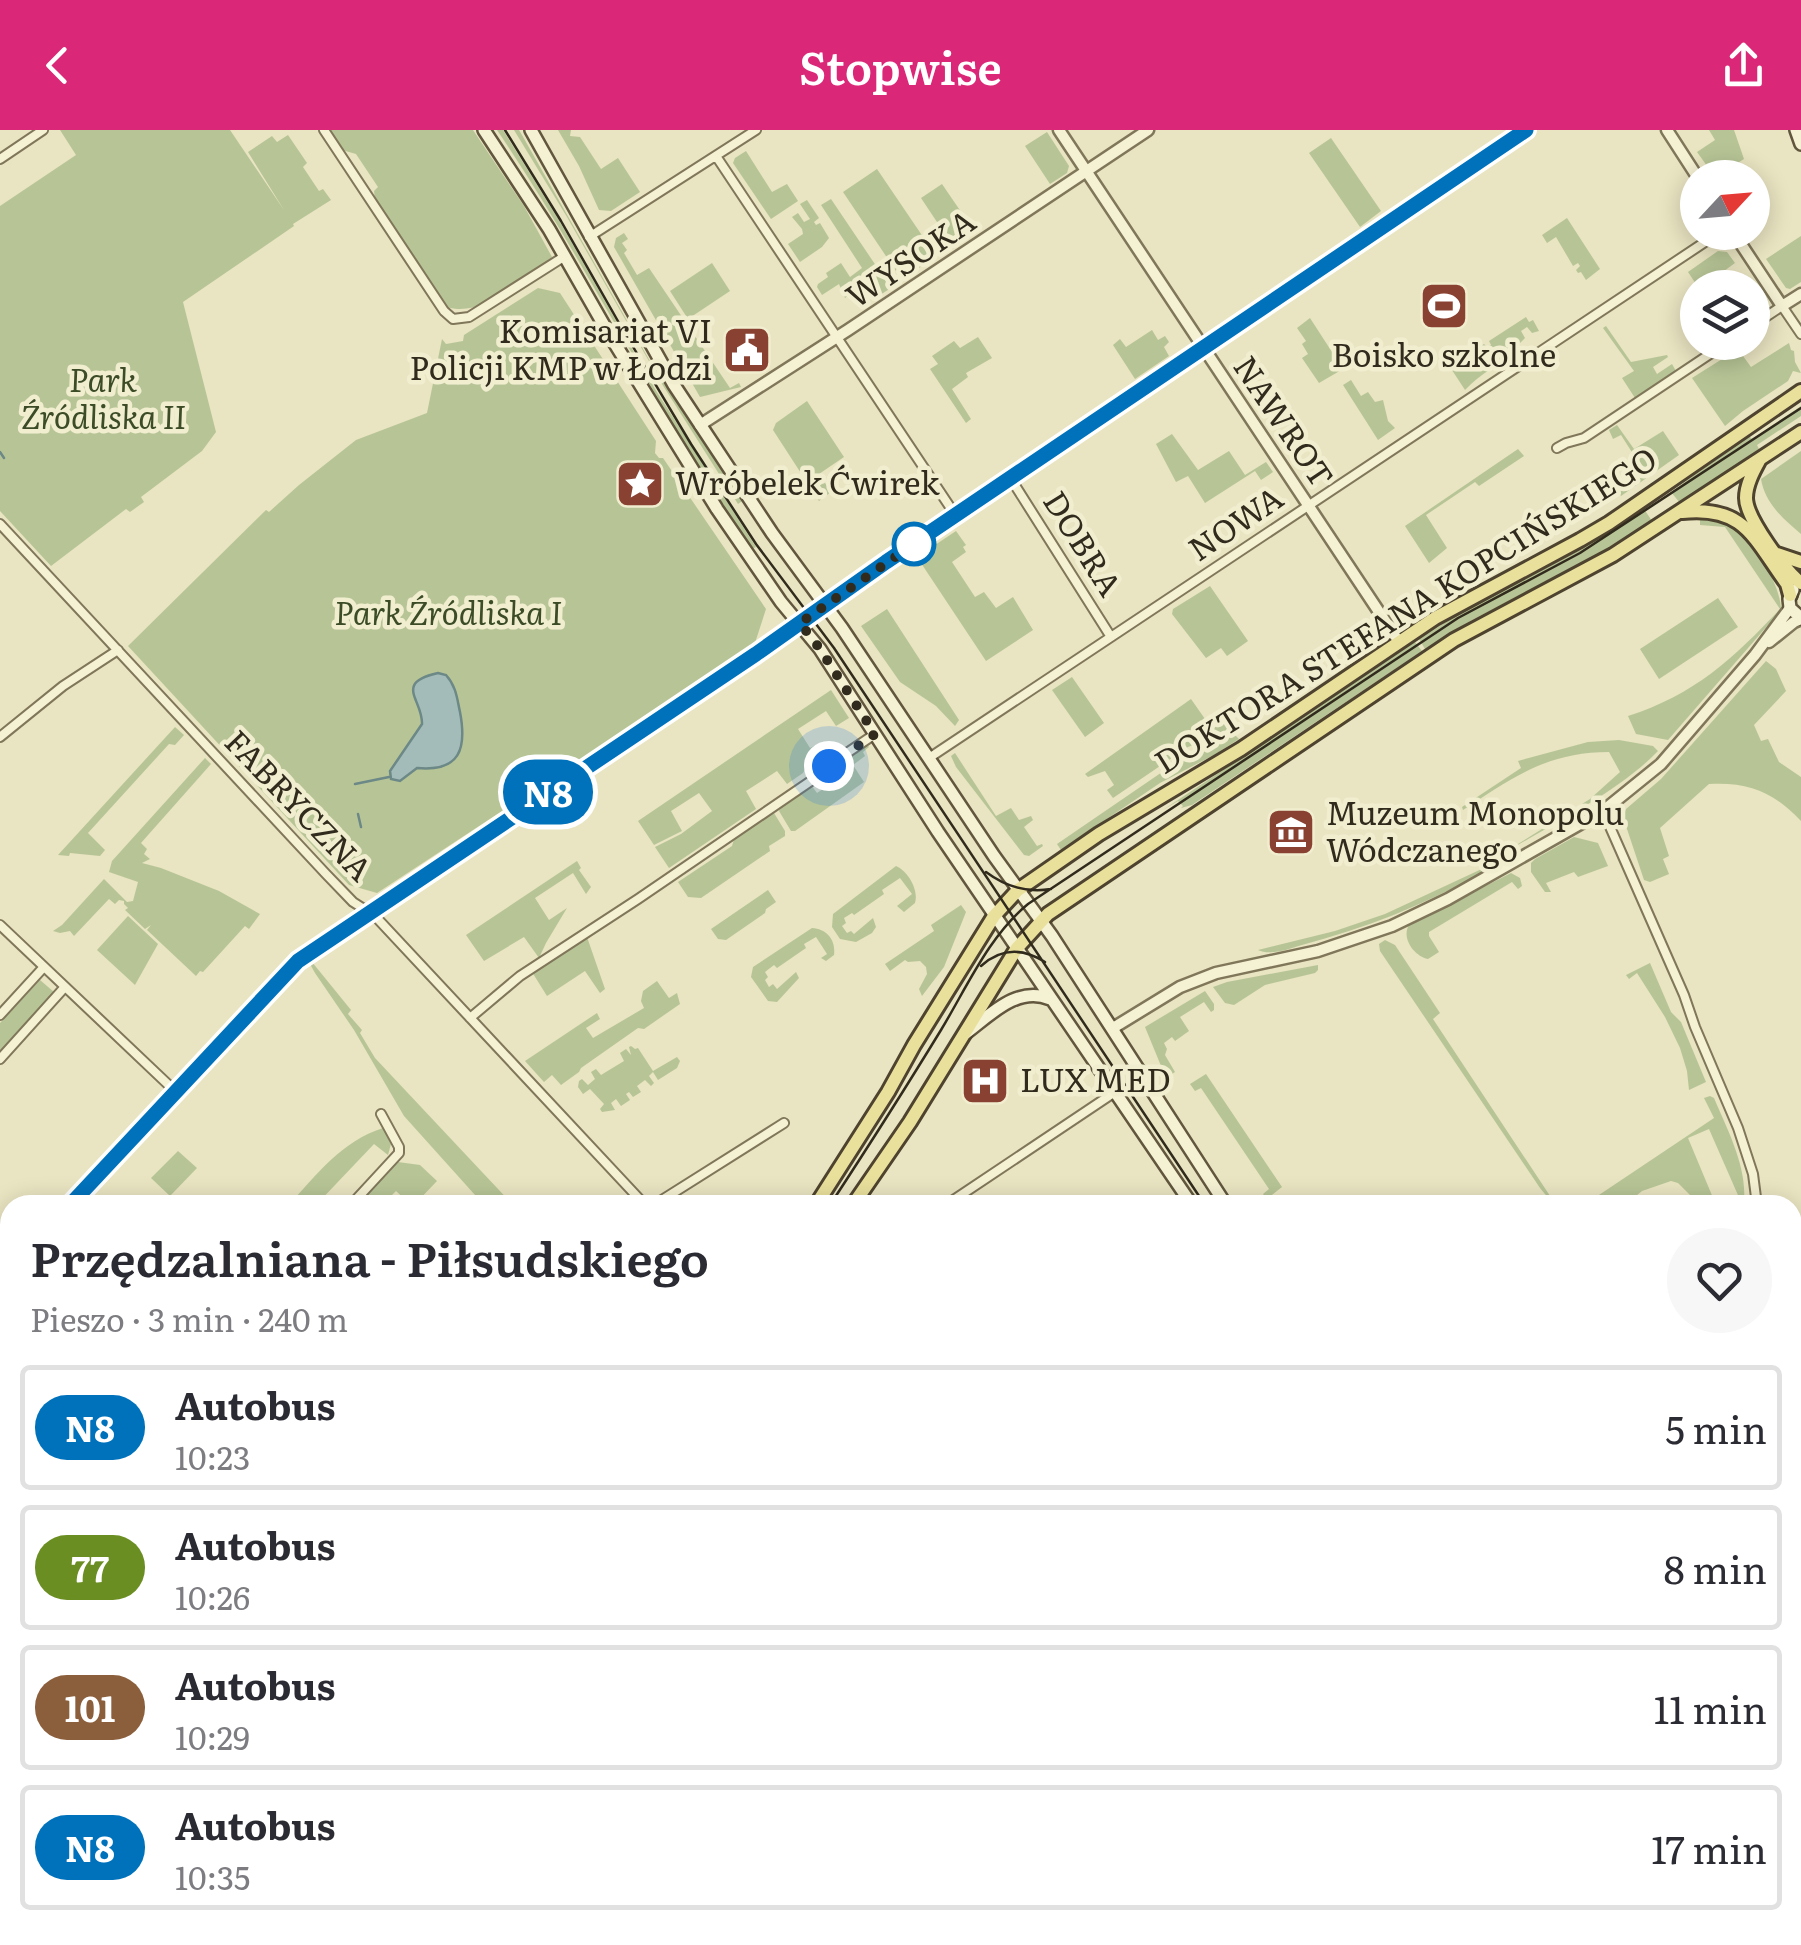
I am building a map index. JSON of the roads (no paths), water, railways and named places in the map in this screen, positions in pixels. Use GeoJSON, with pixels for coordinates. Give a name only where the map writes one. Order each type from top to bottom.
{"type":"FeatureCollection","features":[{"type":"Feature","properties":{"kind":"main road"},"geometry":{"type":"LineString","coordinates":[[484,130],[716,509],[780,602],[820,649],[994,916],[1185,1195]]}},
{"type":"Feature","properties":{"kind":"main road"},"geometry":{"type":"LineString","coordinates":[[531,130],[664,369],[700,425],[1041,921],[1219,1195]]}},
{"type":"Feature","properties":{"kind":"main road"},"geometry":{"type":"LineString","coordinates":[[1796,130],[1801,144]]}},
{"type":"Feature","properties":{"kind":"main road","name":"DOKTORA STEFANA KOPCIŃSKIEGO"},"geometry":{"type":"LineString","coordinates":[[822,1195],[994,916],[1018,890],[1129,814],[1228,756],[1452,608],[1608,523],[1801,391]]}},
{"type":"Feature","properties":{"kind":"main road","name":"DOKTORA STEFANA KOPCIŃSKIEGO"},"geometry":{"type":"LineString","coordinates":[[860,1195],[1018,948],[1041,921],[1454,640],[1599,563],[1801,432]]}},
{"type":"Feature","properties":{"kind":"main road"},"geometry":{"type":"LineString","coordinates":[[1760,458],[1748,485],[1746,502],[1796,593],[1801,618]]}},
{"type":"Feature","properties":{"kind":"main road"},"geometry":{"type":"LineString","coordinates":[[1679,512],[1714,512],[1742,523],[1796,593]]}},
{"type":"Feature","properties":{"kind":"main road"},"geometry":{"type":"LineString","coordinates":[[1775,553],[1801,562]]}},
{"type":"Feature","properties":{"kind":"main road"},"geometry":{"type":"LineString","coordinates":[[966,1033],[1015,999],[1037,995],[1053,1002]]}},
{"type":"Feature","properties":{"kind":"street"},"geometry":{"type":"LineString","coordinates":[[0,158],[43,130]]}},
{"type":"Feature","properties":{"kind":"street"},"geometry":{"type":"LineString","coordinates":[[324,130],[453,318],[470,317],[564,256]]}},
{"type":"Feature","properties":{"kind":"street"},"geometry":{"type":"LineString","coordinates":[[589,236],[756,130]]}},
{"type":"Feature","properties":{"kind":"street","name":"NAWROT"},"geometry":{"type":"LineString","coordinates":[[1059,130],[1399,642]]}},
{"type":"Feature","properties":{"kind":"street","name":"WYSOKA"},"geometry":{"type":"LineString","coordinates":[[700,425],[1148,130]]}},
{"type":"Feature","properties":{"kind":"street"},"geometry":{"type":"LineString","coordinates":[[79,1195],[286,971],[313,950],[1526,130]]}},
{"type":"Feature","properties":{"kind":"street"},"geometry":{"type":"LineString","coordinates":[[1667,130],[1686,160]]}},
{"type":"Feature","properties":{"kind":"street"},"geometry":{"type":"LineString","coordinates":[[716,156],[956,516]]}},
{"type":"Feature","properties":{"kind":"street","name":"NOWA"},"geometry":{"type":"LineString","coordinates":[[929,758],[1693,250]]}},
{"type":"Feature","properties":{"kind":"street"},"geometry":{"type":"LineString","coordinates":[[1746,250],[1801,334]]}},
{"type":"Feature","properties":{"kind":"street"},"geometry":{"type":"LineString","coordinates":[[1770,314],[1801,294]]}},
{"type":"Feature","properties":{"kind":"street"},"geometry":{"type":"LineString","coordinates":[[1558,448],[1584,438],[1701,360]]}},
{"type":"Feature","properties":{"kind":"street","name":"DOBRA"},"geometry":{"type":"LineString","coordinates":[[1011,479],[1111,637]]}},
{"type":"Feature","properties":{"kind":"street","name":"FABRYCZNA"},"geometry":{"type":"LineString","coordinates":[[0,524],[326,874],[353,902],[369,912],[636,1195]]}},
{"type":"Feature","properties":{"kind":"street"},"geometry":{"type":"LineString","coordinates":[[1113,1028],[1198,980],[1241,966],[1342,944],[1392,926],[1448,899],[1603,811],[1661,764],[1764,646],[1796,593]]}},
{"type":"Feature","properties":{"kind":"street"},"geometry":{"type":"LineString","coordinates":[[1764,646],[1801,618]]}},
{"type":"Feature","properties":{"kind":"street"},"geometry":{"type":"LineString","coordinates":[[0,737],[62,686],[118,650]]}},
{"type":"Feature","properties":{"kind":"street"},"geometry":{"type":"LineString","coordinates":[[470,1018],[520,976],[875,734]]}},
{"type":"Feature","properties":{"kind":"street"},"geometry":{"type":"LineString","coordinates":[[1603,811],[1738,1128],[1755,1195]]}},
{"type":"Feature","properties":{"kind":"street"},"geometry":{"type":"LineString","coordinates":[[0,925],[175,1091]]}},
{"type":"Feature","properties":{"kind":"street"},"geometry":{"type":"LineString","coordinates":[[0,1015],[43,968]]}},
{"type":"Feature","properties":{"kind":"street"},"geometry":{"type":"LineString","coordinates":[[0,1059],[64,988]]}},
{"type":"Feature","properties":{"kind":"street"},"geometry":{"type":"LineString","coordinates":[[961,1195],[1115,1092]]}},
{"type":"Feature","properties":{"kind":"street"},"geometry":{"type":"LineString","coordinates":[[360,1195],[400,1152],[381,1114]]}},
{"type":"Feature","properties":{"kind":"street"},"geometry":{"type":"LineString","coordinates":[[670,1195],[784,1123]]}},
{"type":"Feature","properties":{"kind":"water"},"geometry":{"type":"Polygon","coordinates":[[[446,675],[457,697],[461,747],[451,762],[443,766],[417,768],[400,781],[391,779],[390,771],[422,724],[413,687],[424,677],[446,675]]]}},
{"type":"Feature","properties":{"kind":"waterway"},"geometry":{"type":"LineString","coordinates":[[0,452],[4,458]]}},
{"type":"Feature","properties":{"kind":"waterway"},"geometry":{"type":"LineString","coordinates":[[355,784],[389,777]]}},
{"type":"Feature","properties":{"kind":"waterway"},"geometry":{"type":"LineString","coordinates":[[358,814],[361,827]]}},
{"type":"Feature","properties":{"kind":"tram line"},"geometry":{"type":"LineString","coordinates":[[505,130],[691,444],[756,544],[834,648],[1198,1195]]}},
{"type":"Feature","properties":{"kind":"tram line"},"geometry":{"type":"LineString","coordinates":[[836,1195],[990,947],[1028,904],[1458,618],[1580,553],[1801,408]]}},
{"type":"Feature","properties":{"kind":"tram line"},"geometry":{"type":"LineString","coordinates":[[986,872],[1017,888],[1051,889]]}},
{"type":"Feature","properties":{"kind":"tram line"},"geometry":{"type":"LineString","coordinates":[[981,966],[1012,952],[1029,954],[1045,962]]}},
{"type":"Feature","properties":{"kind":"place","name":"Boisko szkolne"},"geometry":{"type":"Point","coordinates":[1444,306]}},
{"type":"Feature","properties":{"kind":"place","name":"Komisariat VI Policji KMP w Łodzi"},"geometry":{"type":"Point","coordinates":[747,350]}},
{"type":"Feature","properties":{"kind":"place","name":"Wróbelek Ćwirek"},"geometry":{"type":"Point","coordinates":[640,484]}},
{"type":"Feature","properties":{"kind":"place","name":"Muzeum Monopolu Wódczanego"},"geometry":{"type":"Point","coordinates":[1291,832]}},
{"type":"Feature","properties":{"kind":"place","name":"LUX MED"},"geometry":{"type":"Point","coordinates":[985,1081]}},
{"type":"Feature","properties":{"kind":"park label","name":"Park Źródliska II"},"geometry":{"type":"Point","coordinates":[103,400]}},
{"type":"Feature","properties":{"kind":"park label","name":"Park Źródliska I"},"geometry":{"type":"Point","coordinates":[448,614]}}]}
